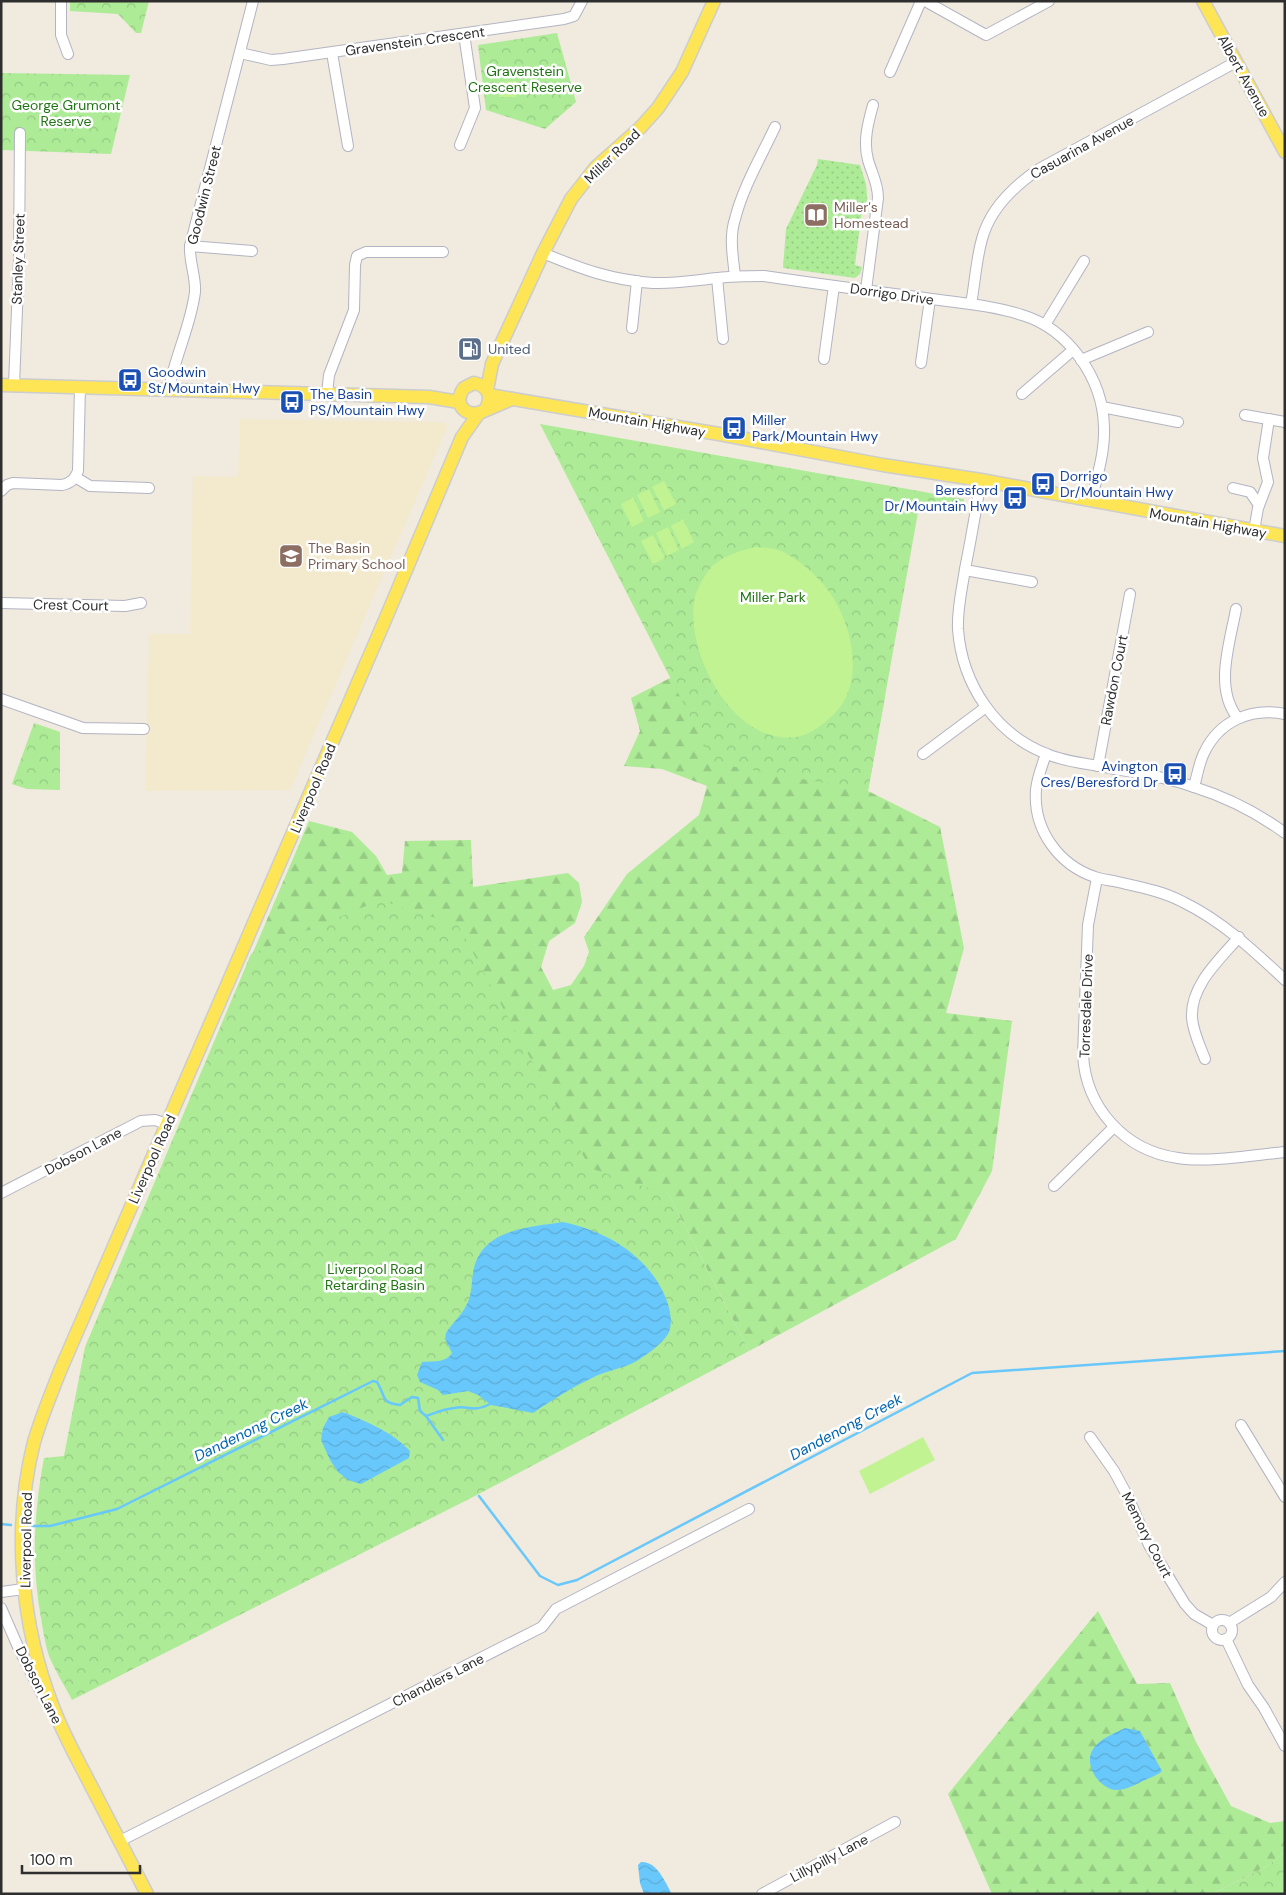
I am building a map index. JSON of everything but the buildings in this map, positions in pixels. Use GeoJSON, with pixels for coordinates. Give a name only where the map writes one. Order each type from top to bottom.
{"type":"FeatureCollection","features":[{"type":"Feature","properties":{"kind":"main road","name":"Miller Road"},"geometry":{"type":"LineString","coordinates":[[488,392],[491,369],[543,253],[572,199],[596,167],[640,128],[658,108],[682,72],[714,1]]}},
{"type":"Feature","properties":{"kind":"main road","name":"Albert Avenue"},"geometry":{"type":"LineString","coordinates":[[1203,1],[1285,152]]}},
{"type":"Feature","properties":{"kind":"main road","name":"Miller Road"},"geometry":{"type":"LineString","coordinates":[[474,383],[491,369]]}},
{"type":"Feature","properties":{"kind":"main road"},"geometry":{"type":"LineString","coordinates":[[460,400],[469,384],[480,384],[488,392],[490,400],[482,412]]}},
{"type":"Feature","properties":{"kind":"main road"},"geometry":{"type":"LineString","coordinates":[[7,385],[429,397],[460,400]]}},
{"type":"Feature","properties":{"kind":"main road","name":"Mountain Highway"},"geometry":{"type":"LineString","coordinates":[[488,392],[512,399],[719,434],[883,465],[981,480],[1091,502],[1285,536]]}},
{"type":"Feature","properties":{"kind":"main road"},"geometry":{"type":"LineString","coordinates":[[460,400],[466,412],[482,412],[512,399]]}},
{"type":"Feature","properties":{"kind":"main road","name":"Liverpool Road"},"geometry":{"type":"LineString","coordinates":[[460,400],[462,438]]}},
{"type":"Feature","properties":{"kind":"main road","name":"Liverpool Road"},"geometry":{"type":"LineString","coordinates":[[147,1894],[65,1735],[53,1709],[40,1670],[30,1629],[24,1589],[24,1503],[34,1443],[60,1371],[462,438],[482,412]]}},
{"type":"Feature","properties":{"kind":"street"},"geometry":{"type":"LineString","coordinates":[[61,1],[61,35],[68,54]]}},
{"type":"Feature","properties":{"kind":"street","name":"Goodwin Street"},"geometry":{"type":"LineString","coordinates":[[169,389],[172,371],[191,312],[195,293],[190,246],[254,1]]}},
{"type":"Feature","properties":{"kind":"street","name":"Gravenstein Crescent"},"geometry":{"type":"LineString","coordinates":[[240,53],[271,60],[464,34],[569,18],[574,16],[582,1]]}},
{"type":"Feature","properties":{"kind":"street"},"geometry":{"type":"LineString","coordinates":[[890,72],[921,1]]}},
{"type":"Feature","properties":{"kind":"street"},"geometry":{"type":"LineString","coordinates":[[925,1],[986,35],[1050,1]]}},
{"type":"Feature","properties":{"kind":"street"},"geometry":{"type":"LineString","coordinates":[[460,144],[475,108],[464,34]]}},
{"type":"Feature","properties":{"kind":"street"},"geometry":{"type":"LineString","coordinates":[[332,53],[348,146]]}},
{"type":"Feature","properties":{"kind":"street","name":"Casuarina Avenue"},"geometry":{"type":"LineString","coordinates":[[971,304],[982,240],[989,222],[1009,192],[1038,169],[1236,62]]}},
{"type":"Feature","properties":{"kind":"street"},"geometry":{"type":"LineString","coordinates":[[866,290],[878,198],[878,186],[868,160],[866,147],[867,126],[873,105]]}},
{"type":"Feature","properties":{"kind":"street"},"geometry":{"type":"LineString","coordinates":[[735,276],[732,249],[734,220],[742,198],[775,127]]}},
{"type":"Feature","properties":{"kind":"street","name":"Stanley Street"},"geometry":{"type":"LineString","coordinates":[[7,385],[19,260],[20,133]]}},
{"type":"Feature","properties":{"kind":"street"},"geometry":{"type":"LineString","coordinates":[[190,246],[252,251]]}},
{"type":"Feature","properties":{"kind":"street"},"geometry":{"type":"LineString","coordinates":[[327,394],[329,375],[354,310],[357,256],[366,252],[443,252]]}},
{"type":"Feature","properties":{"kind":"street","name":"Dorrigo Drive"},"geometry":{"type":"LineString","coordinates":[[543,253],[585,271],[609,278],[674,283],[735,276],[764,276],[971,304],[1024,315],[1044,325],[1064,340],[1081,360],[1094,382],[1102,407],[1103,447],[1091,502]]}},
{"type":"Feature","properties":{"kind":"street"},"geometry":{"type":"LineString","coordinates":[[1044,325],[1084,261]]}},
{"type":"Feature","properties":{"kind":"street"},"geometry":{"type":"LineString","coordinates":[[718,278],[723,339]]}},
{"type":"Feature","properties":{"kind":"street"},"geometry":{"type":"LineString","coordinates":[[632,328],[637,281]]}},
{"type":"Feature","properties":{"kind":"street"},"geometry":{"type":"LineString","coordinates":[[824,359],[834,286]]}},
{"type":"Feature","properties":{"kind":"street"},"geometry":{"type":"LineString","coordinates":[[921,363],[930,299]]}},
{"type":"Feature","properties":{"kind":"street"},"geometry":{"type":"LineString","coordinates":[[1081,360],[1148,332]]}},
{"type":"Feature","properties":{"kind":"street"},"geometry":{"type":"LineString","coordinates":[[1022,394],[1073,350]]}},
{"type":"Feature","properties":{"kind":"street"},"geometry":{"type":"LineString","coordinates":[[1,491],[13,483],[69,484],[75,477],[78,470],[80,387]]}},
{"type":"Feature","properties":{"kind":"street"},"geometry":{"type":"LineString","coordinates":[[1102,407],[1178,422]]}},
{"type":"Feature","properties":{"kind":"street"},"geometry":{"type":"LineString","coordinates":[[1245,415],[1285,422]]}},
{"type":"Feature","properties":{"kind":"street"},"geometry":{"type":"LineString","coordinates":[[1254,531],[1259,505],[1268,482],[1263,458],[1269,419]]}},
{"type":"Feature","properties":{"kind":"street"},"geometry":{"type":"LineString","coordinates":[[75,477],[90,486],[149,488]]}},
{"type":"Feature","properties":{"kind":"street"},"geometry":{"type":"LineString","coordinates":[[981,480],[960,599],[958,628],[963,662],[973,687],[986,708],[1022,742],[1046,754],[1194,787],[1252,812],[1285,834]]}},
{"type":"Feature","properties":{"kind":"street"},"geometry":{"type":"LineString","coordinates":[[1232,488],[1250,492],[1259,505]]}},
{"type":"Feature","properties":{"kind":"street"},"geometry":{"type":"LineString","coordinates":[[965,570],[1032,582]]}},
{"type":"Feature","properties":{"kind":"street","name":"Rawdon Court"},"geometry":{"type":"LineString","coordinates":[[1098,766],[1130,594]]}},
{"type":"Feature","properties":{"kind":"street","name":"Crest Court"},"geometry":{"type":"LineString","coordinates":[[1,603],[125,606],[141,603]]}},
{"type":"Feature","properties":{"kind":"street"},"geometry":{"type":"LineString","coordinates":[[1236,609],[1225,674],[1226,692],[1232,711],[1237,718]]}},
{"type":"Feature","properties":{"kind":"street"},"geometry":{"type":"LineString","coordinates":[[1,700],[83,728],[144,729]]}},
{"type":"Feature","properties":{"kind":"street"},"geometry":{"type":"LineString","coordinates":[[923,754],[986,708]]}},
{"type":"Feature","properties":{"kind":"street"},"geometry":{"type":"LineString","coordinates":[[1194,787],[1203,753],[1221,729],[1237,718],[1261,712],[1285,714]]}},
{"type":"Feature","properties":{"kind":"street"},"geometry":{"type":"LineString","coordinates":[[1046,754],[1036,790],[1036,807],[1045,836],[1060,856],[1082,872],[1097,878],[1150,889],[1181,900],[1208,915],[1239,937],[1285,980]]}},
{"type":"Feature","properties":{"kind":"street","name":"Torresdale Drive"},"geometry":{"type":"LineString","coordinates":[[1097,878],[1088,925],[1084,1064],[1090,1088],[1097,1105],[1114,1127],[1126,1137],[1148,1151],[1179,1159],[1206,1159],[1285,1152]]}},
{"type":"Feature","properties":{"kind":"street"},"geometry":{"type":"LineString","coordinates":[[1205,1059],[1193,1024],[1193,1005],[1197,990],[1206,976],[1239,937]]}},
{"type":"Feature","properties":{"kind":"street","name":"Dobson Lane"},"geometry":{"type":"LineString","coordinates":[[1,1193],[141,1121],[155,1120],[167,1124]]}},
{"type":"Feature","properties":{"kind":"street"},"geometry":{"type":"LineString","coordinates":[[1054,1186],[1114,1127]]}},
{"type":"Feature","properties":{"kind":"street"},"geometry":{"type":"LineString","coordinates":[[1242,1425],[1285,1496]]}},
{"type":"Feature","properties":{"kind":"street","name":"Memory Court"},"geometry":{"type":"LineString","coordinates":[[1090,1437],[1118,1479],[1149,1545],[1185,1604],[1194,1614],[1213,1625]]}},
{"type":"Feature","properties":{"kind":"street","name":"Chandlers Lane"},"geometry":{"type":"LineString","coordinates":[[120,1841],[542,1627],[556,1609],[749,1509]]}},
{"type":"Feature","properties":{"kind":"street"},"geometry":{"type":"LineString","coordinates":[[1229,1623],[1232,1630],[1229,1637],[1219,1640],[1213,1636],[1213,1625],[1219,1621],[1229,1623],[1271,1597],[1285,1582]]}},
{"type":"Feature","properties":{"kind":"street"},"geometry":{"type":"LineString","coordinates":[[1,1592],[24,1589]]}},
{"type":"Feature","properties":{"kind":"street","name":"Dobson Lane"},"geometry":{"type":"LineString","coordinates":[[1,1608],[40,1692],[65,1735]]}},
{"type":"Feature","properties":{"kind":"street"},"geometry":{"type":"LineString","coordinates":[[1226,1639],[1248,1685],[1264,1708],[1285,1746]]}},
{"type":"Feature","properties":{"kind":"street","name":"Lillypilly Lane"},"geometry":{"type":"LineString","coordinates":[[762,1894],[895,1822]]}},
{"type":"Feature","properties":{"kind":"shaded area","name":"The Basin Primary School"},"geometry":{"type":"Polygon","coordinates":[[[240,419],[442,422],[448,425],[290,790],[145,791],[149,634],[190,634],[193,476],[238,477],[240,419]]]}},
{"type":"Feature","properties":{"kind":"green space"},"geometry":{"type":"Polygon","coordinates":[[[70,1],[149,1],[141,33],[136,33],[118,14],[70,11],[70,1]]]}},
{"type":"Feature","properties":{"kind":"green space","name":"Gravenstein Crescent Reserve"},"geometry":{"type":"Polygon","coordinates":[[[557,33],[576,102],[545,129],[486,110],[478,45],[557,33]]]}},
{"type":"Feature","properties":{"kind":"green space","name":"George Grumont Reserve"},"geometry":{"type":"Polygon","coordinates":[[[1,73],[130,75],[111,154],[1,150],[1,73]]]}},
{"type":"Feature","properties":{"kind":"green space"},"geometry":{"type":"Polygon","coordinates":[[[516,81],[516,97],[499,97],[499,82],[516,81]]]}},
{"type":"Feature","properties":{"kind":"green space"},"geometry":{"type":"Polygon","coordinates":[[[818,159],[860,165],[866,184],[868,208],[862,210],[855,265],[862,267],[860,274],[855,278],[783,268],[786,229],[817,165],[818,159]]]}},
{"type":"Feature","properties":{"kind":"green space","name":"Miller Park"},"geometry":{"type":"Polygon","coordinates":[[[540,424],[964,499],[962,514],[919,507],[868,791],[714,763],[540,424]]]}},
{"type":"Feature","properties":{"kind":"green space"},"geometry":{"type":"Polygon","coordinates":[[[664,481],[676,504],[664,510],[652,487],[664,481]]]}},
{"type":"Feature","properties":{"kind":"green space"},"geometry":{"type":"Polygon","coordinates":[[[649,489],[660,512],[648,518],[637,495],[649,489]]]}},
{"type":"Feature","properties":{"kind":"green space"},"geometry":{"type":"Polygon","coordinates":[[[633,497],[644,521],[632,527],[621,504],[633,497]]]}},
{"type":"Feature","properties":{"kind":"green space"},"geometry":{"type":"Polygon","coordinates":[[[683,519],[694,542],[682,549],[671,526],[683,519]]]}},
{"type":"Feature","properties":{"kind":"green space"},"geometry":{"type":"Polygon","coordinates":[[[668,527],[679,550],[667,556],[656,533],[668,527]]]}},
{"type":"Feature","properties":{"kind":"green space"},"geometry":{"type":"Polygon","coordinates":[[[653,535],[665,558],[653,564],[641,541],[653,535]]]}},
{"type":"Feature","properties":{"kind":"green space"},"geometry":{"type":"Polygon","coordinates":[[[755,547],[782,551],[799,562],[824,585],[841,612],[851,643],[853,658],[852,674],[849,689],[843,703],[822,724],[810,733],[801,736],[777,737],[755,728],[736,713],[719,693],[706,669],[697,644],[693,619],[695,597],[704,578],[709,570],[720,560],[755,547]]]}},
{"type":"Feature","properties":{"kind":"green space"},"geometry":{"type":"Polygon","coordinates":[[[670,678],[698,695],[885,697],[868,791],[940,827],[964,948],[946,1013],[1012,1021],[992,1171],[956,1239],[749,1351],[669,1195],[581,1206],[222,1025],[309,821],[352,832],[376,856],[387,875],[402,873],[405,841],[471,840],[473,887],[568,873],[579,883],[582,902],[575,923],[549,941],[541,967],[553,990],[571,985],[584,966],[589,952],[584,937],[627,874],[699,815],[707,786],[662,769],[624,766],[640,731],[631,698],[670,678]]]}},
{"type":"Feature","properties":{"kind":"green space"},"geometry":{"type":"Polygon","coordinates":[[[34,723],[60,732],[60,790],[27,789],[12,784],[34,723]]]}},
{"type":"Feature","properties":{"kind":"green space","name":"Liverpool Road Retarding Basin"},"geometry":{"type":"Polygon","coordinates":[[[380,900],[458,925],[590,1168],[669,1195],[749,1351],[471,1498],[72,1700],[51,1662],[45,1642],[36,1578],[35,1538],[44,1458],[64,1456],[85,1347],[251,954],[380,900]]]}},
{"type":"Feature","properties":{"kind":"green space"},"geometry":{"type":"Polygon","coordinates":[[[923,1437],[935,1460],[870,1494],[859,1471],[923,1437]]]}},
{"type":"Feature","properties":{"kind":"green space"},"geometry":{"type":"Polygon","coordinates":[[[1098,1611],[1137,1684],[1170,1683],[1196,1742],[1231,1806],[1270,1823],[1285,1821],[1285,1851],[1269,1865],[1212,1894],[992,1894],[948,1794],[1098,1611]]]}},
{"type":"Feature","properties":{"kind":"green space"},"geometry":{"type":"Polygon","coordinates":[[[1285,1851],[1285,1894],[1212,1894],[1269,1865],[1285,1851]]]}},
{"type":"Feature","properties":{"kind":"water"},"geometry":{"type":"Polygon","coordinates":[[[563,1222],[577,1225],[615,1241],[637,1257],[655,1278],[668,1304],[671,1318],[669,1332],[659,1345],[635,1362],[584,1382],[533,1413],[491,1405],[478,1395],[468,1391],[443,1395],[438,1390],[420,1382],[417,1375],[422,1362],[443,1360],[452,1353],[445,1339],[446,1333],[468,1302],[475,1264],[481,1252],[489,1243],[512,1231],[563,1222]]]}},
{"type":"Feature","properties":{"kind":"water"},"geometry":{"type":"Polygon","coordinates":[[[343,1412],[395,1438],[410,1451],[409,1458],[361,1484],[348,1480],[338,1472],[321,1440],[323,1428],[329,1417],[343,1412]]]}},
{"type":"Feature","properties":{"kind":"water"},"geometry":{"type":"Polygon","coordinates":[[[1125,1728],[1140,1731],[1162,1771],[1124,1789],[1110,1789],[1094,1775],[1091,1768],[1090,1755],[1099,1742],[1125,1728]]]}},
{"type":"Feature","properties":{"kind":"water"},"geometry":{"type":"Polygon","coordinates":[[[641,1862],[652,1865],[656,1869],[672,1894],[644,1894],[640,1883],[638,1865],[641,1862]]]}},
{"type":"Feature","properties":{"kind":"waterway","name":"Dandenong Creek"},"geometry":{"type":"LineString","coordinates":[[479,1496],[540,1576],[558,1585],[577,1580],[972,1373],[1285,1351]]}},
{"type":"Feature","properties":{"kind":"waterway","name":"Dandenong Creek"},"geometry":{"type":"LineString","coordinates":[[32,1526],[50,1526],[117,1509],[373,1381],[377,1382],[384,1398],[389,1403],[400,1405],[412,1397],[418,1398],[420,1411],[426,1416],[443,1440]]}},
{"type":"Feature","properties":{"kind":"waterway"},"geometry":{"type":"LineString","coordinates":[[426,1416],[459,1407],[479,1408],[490,1404]]}},
{"type":"Feature","properties":{"kind":"waterway","name":"Dandenong Creek"},"geometry":{"type":"LineString","coordinates":[[1,1524],[11,1525]]}},
{"type":"Feature","properties":{"kind":"place","name":"Miller's Homestead"},"geometry":{"type":"Point","coordinates":[816,215]}},
{"type":"Feature","properties":{"kind":"place","name":"United"},"geometry":{"type":"Point","coordinates":[470,349]}},
{"type":"Feature","properties":{"kind":"place","name":"Goodwin St/Mountain Hwy"},"geometry":{"type":"Point","coordinates":[130,380]}},
{"type":"Feature","properties":{"kind":"place","name":"The Basin PS/Mountain Hwy"},"geometry":{"type":"Point","coordinates":[292,402]}},
{"type":"Feature","properties":{"kind":"place","name":"Miller Park/Mountain Hwy"},"geometry":{"type":"Point","coordinates":[734,428]}},
{"type":"Feature","properties":{"kind":"place","name":"Dorrigo Dr/Mountain Hwy"},"geometry":{"type":"Point","coordinates":[1043,484]}},
{"type":"Feature","properties":{"kind":"place","name":"Beresford Dr/Mountain Hwy"},"geometry":{"type":"Point","coordinates":[1015,498]}},
{"type":"Feature","properties":{"kind":"place","name":"The Basin Primary School"},"geometry":{"type":"Point","coordinates":[291,556]}},
{"type":"Feature","properties":{"kind":"place","name":"Avington Cres/Beresford Dr"},"geometry":{"type":"Point","coordinates":[1175,774]}}]}
